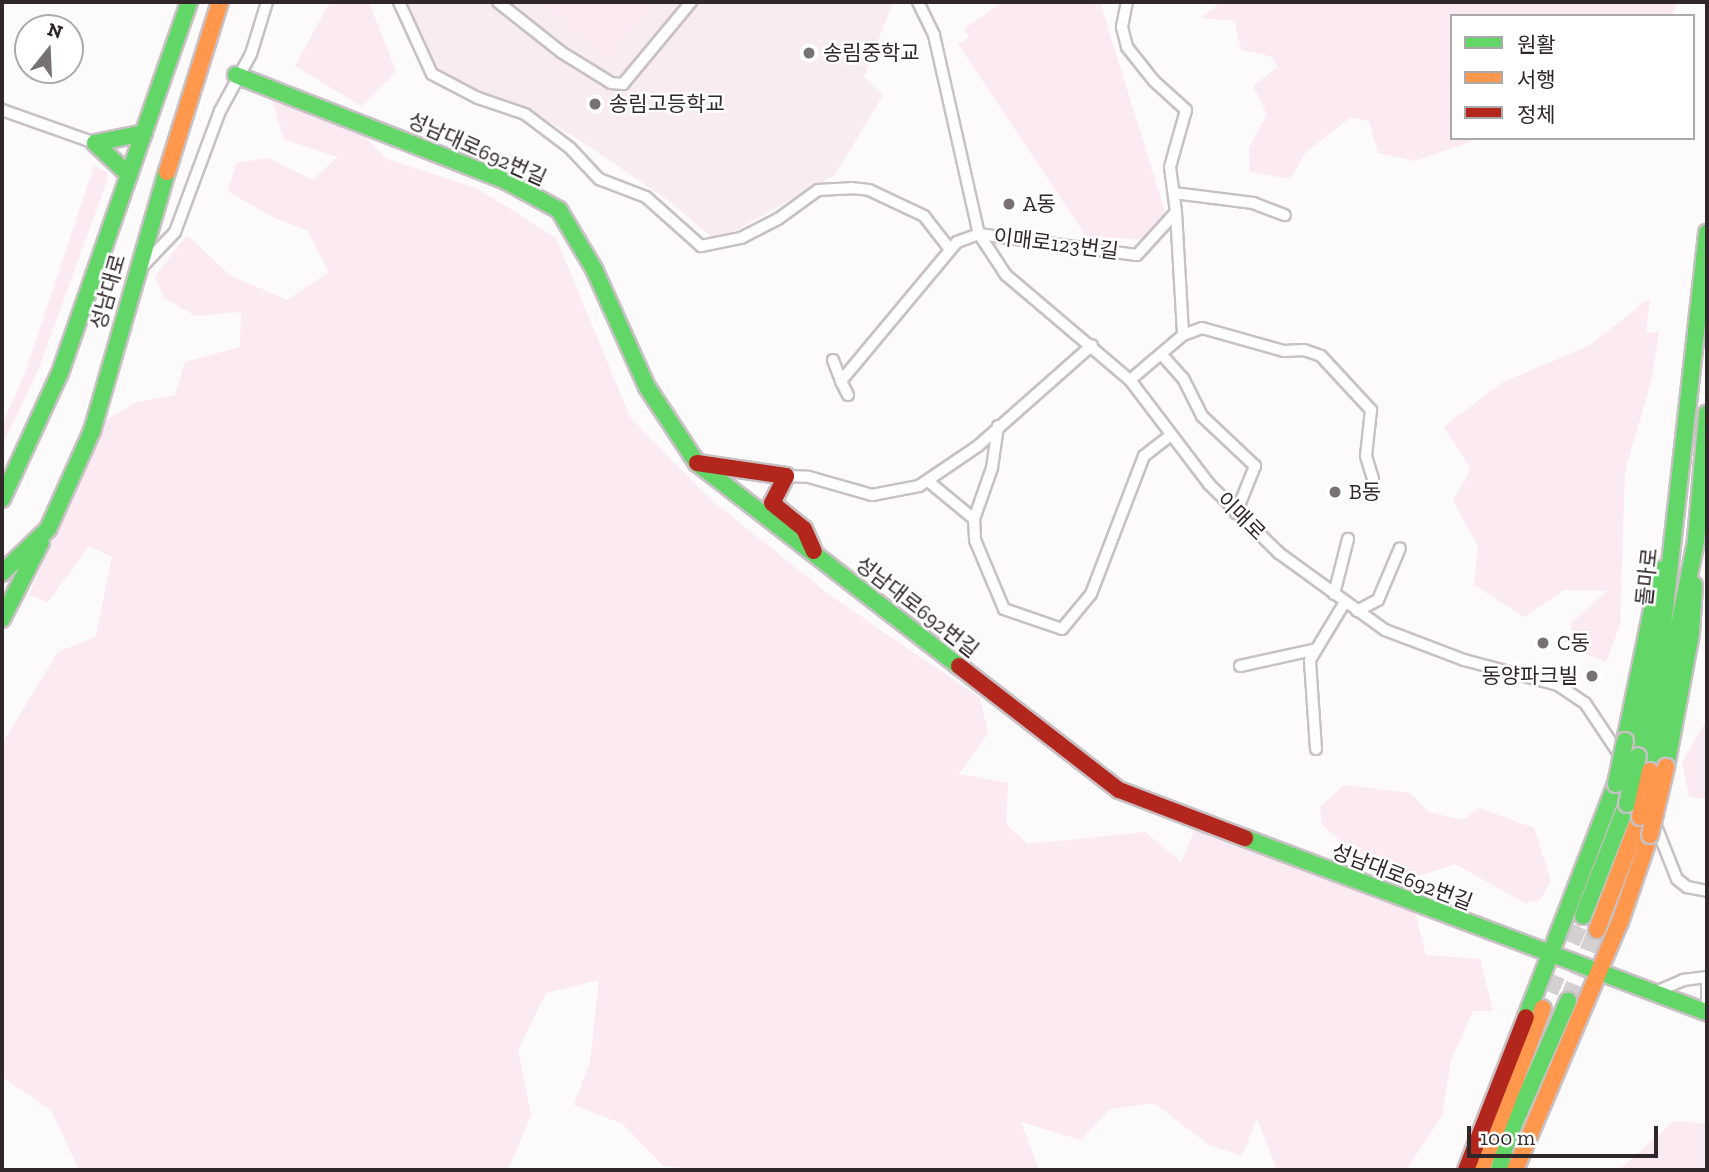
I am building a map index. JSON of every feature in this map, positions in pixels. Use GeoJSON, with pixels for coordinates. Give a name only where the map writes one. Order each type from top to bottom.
{"type":"FeatureCollection","features":[{"type":"Feature","properties":{"kind":"main road","name":"성남대로"},"geometry":{"type":"LineString","coordinates":[[2,499],[60,373],[189,2]]}},
{"type":"Feature","properties":{"kind":"main road","name":"성남대로"},"geometry":{"type":"LineString","coordinates":[[2,573],[48,529],[92,431],[135,274],[219,2]]}},
{"type":"Feature","properties":{"kind":"main road","name":"성남대로692번길"},"geometry":{"type":"LineString","coordinates":[[236,75],[506,181],[559,210],[594,269],[647,387],[697,463],[1119,790],[1707,1013]]}},
{"type":"Feature","properties":{"kind":"main road"},"geometry":{"type":"LineString","coordinates":[[95,143],[144,133]]}},
{"type":"Feature","properties":{"kind":"main road"},"geometry":{"type":"LineString","coordinates":[[95,143],[129,175]]}},
{"type":"Feature","properties":{"kind":"main road","name":"돌마로"},"geometry":{"type":"LineString","coordinates":[[1583,916],[1627,804],[1662,626],[1707,232]]}},
{"type":"Feature","properties":{"kind":"main road","name":"돌마로"},"geometry":{"type":"LineString","coordinates":[[1597,930],[1640,817],[1650,772],[1696,540],[1707,413]]}},
{"type":"Feature","properties":{"kind":"main road"},"geometry":{"type":"LineString","coordinates":[[697,463],[786,476],[772,503],[804,529],[814,553]]}},
{"type":"Feature","properties":{"kind":"main road"},"geometry":{"type":"LineString","coordinates":[[1466,1170],[1552,956],[1616,785],[1649,613],[1675,512]]}},
{"type":"Feature","properties":{"kind":"main road"},"geometry":{"type":"LineString","coordinates":[[2,619],[48,529]]}},
{"type":"Feature","properties":{"kind":"main road"},"geometry":{"type":"LineString","coordinates":[[1515,1170],[1599,973],[1650,835],[1691,633],[1696,540]]}},
{"type":"Feature","properties":{"kind":"main road"},"geometry":{"type":"LineString","coordinates":[[1481,1170],[1549,992]]}},
{"type":"Feature","properties":{"kind":"main road"},"geometry":{"type":"LineString","coordinates":[[1499,1170],[1507,1140],[1569,1001]]}},
{"type":"Feature","properties":{"kind":"street"},"geometry":{"type":"LineString","coordinates":[[135,274],[175,232],[236,75],[251,54],[267,2]]}},
{"type":"Feature","properties":{"kind":"street"},"geometry":{"type":"LineString","coordinates":[[398,2],[432,74],[478,99],[525,114],[570,148],[599,179],[646,197],[701,246],[741,238],[778,219],[818,190],[851,188],[869,190],[924,216],[949,248]]}},
{"type":"Feature","properties":{"kind":"street"},"geometry":{"type":"LineString","coordinates":[[498,2],[561,52],[611,83],[624,84],[691,2]]}},
{"type":"Feature","properties":{"kind":"street","name":"이매로"},"geometry":{"type":"LineString","coordinates":[[918,2],[934,35],[979,234],[1011,280],[1092,345],[1130,380],[1171,435],[1236,513],[1279,553],[1357,611],[1388,632],[1464,660],[1559,685],[1585,703],[1634,780],[1677,878],[1706,892]]}},
{"type":"Feature","properties":{"kind":"street"},"geometry":{"type":"LineString","coordinates":[[1127,2],[1122,27],[1127,47],[1154,81],[1186,110],[1170,166],[1176,212],[1183,335]]}},
{"type":"Feature","properties":{"kind":"street"},"geometry":{"type":"LineString","coordinates":[[2,110],[95,143]]}},
{"type":"Feature","properties":{"kind":"street"},"geometry":{"type":"LineString","coordinates":[[1174,193],[1253,203],[1285,215]]}},
{"type":"Feature","properties":{"kind":"street","name":"이매로123번길"},"geometry":{"type":"LineString","coordinates":[[979,234],[1137,255],[1176,212]]}},
{"type":"Feature","properties":{"kind":"street"},"geometry":{"type":"LineString","coordinates":[[841,381],[949,248],[979,234]]}},
{"type":"Feature","properties":{"kind":"street"},"geometry":{"type":"LineString","coordinates":[[1130,380],[1183,335],[1202,328],[1284,351],[1304,350],[1321,356],[1371,410],[1366,456],[1373,479]]}},
{"type":"Feature","properties":{"kind":"street"},"geometry":{"type":"LineString","coordinates":[[786,476],[809,477],[872,495],[895,493],[928,481],[998,426],[1092,345]]}},
{"type":"Feature","properties":{"kind":"street"},"geometry":{"type":"LineString","coordinates":[[1162,355],[1188,384],[1202,416],[1255,466],[1236,513]]}},
{"type":"Feature","properties":{"kind":"street"},"geometry":{"type":"LineString","coordinates":[[833,360],[848,395]]}},
{"type":"Feature","properties":{"kind":"street"},"geometry":{"type":"LineString","coordinates":[[998,426],[992,468],[974,519],[975,540],[1004,608],[1062,629],[1091,594],[1144,456],[1171,435]]}},
{"type":"Feature","properties":{"kind":"street"},"geometry":{"type":"LineString","coordinates":[[928,481],[974,519]]}},
{"type":"Feature","properties":{"kind":"street"},"geometry":{"type":"LineString","coordinates":[[1334,594],[1348,538]]}},
{"type":"Feature","properties":{"kind":"street"},"geometry":{"type":"LineString","coordinates":[[1357,611],[1378,600],[1400,548]]}},
{"type":"Feature","properties":{"kind":"street"},"geometry":{"type":"LineString","coordinates":[[1316,749],[1313,650],[1345,602]]}},
{"type":"Feature","properties":{"kind":"street"},"geometry":{"type":"LineString","coordinates":[[1240,666],[1313,650]]}},
{"type":"Feature","properties":{"kind":"street"},"geometry":{"type":"LineString","coordinates":[[1653,993],[1707,977],[1707,1002]]}},
{"type":"Feature","properties":{"kind":"shaded area"},"geometry":{"type":"Polygon","coordinates":[[[330,2],[369,2],[396,72],[361,106],[295,66],[330,2]]]}},
{"type":"Feature","properties":{"kind":"shaded area"},"geometry":{"type":"Polygon","coordinates":[[[404,2],[893,2],[864,77],[883,95],[835,175],[717,241],[666,199],[578,139],[536,114],[479,96],[435,70],[404,2]]]}},
{"type":"Feature","properties":{"kind":"shaded area"},"geometry":{"type":"Polygon","coordinates":[[[539,2],[653,2],[609,57],[539,2]]]}},
{"type":"Feature","properties":{"kind":"shaded area"},"geometry":{"type":"Polygon","coordinates":[[[1003,2],[1100,2],[1166,215],[1144,240],[1086,236],[958,44],[969,37],[964,29],[1003,2]]]}},
{"type":"Feature","properties":{"kind":"shaded area"},"geometry":{"type":"Polygon","coordinates":[[[1221,2],[1678,2],[1672,14],[1450,14],[1450,140],[1474,141],[1415,161],[1378,153],[1369,121],[1351,117],[1306,152],[1290,179],[1250,172],[1249,148],[1267,114],[1253,86],[1278,67],[1271,56],[1241,50],[1235,21],[1201,18],[1221,2]]]}},
{"type":"Feature","properties":{"kind":"shaded area"},"geometry":{"type":"Polygon","coordinates":[[[272,100],[338,110],[387,159],[478,189],[556,238],[630,417],[711,500],[831,596],[980,698],[988,733],[959,774],[1008,783],[1006,824],[1028,844],[1145,832],[1181,862],[1196,827],[1415,913],[1426,955],[1480,959],[1493,1011],[1473,1011],[1451,1060],[1442,1116],[1406,1170],[1272,1170],[1276,1167],[1257,1118],[1242,1156],[1209,1145],[1154,1103],[1110,1109],[1081,1140],[1021,1122],[1039,1170],[710,1170],[663,1166],[623,1124],[574,1105],[590,1062],[599,980],[546,993],[518,1050],[531,1115],[508,1170],[79,1170],[51,1110],[2,1077],[2,744],[58,652],[96,637],[112,557],[89,546],[48,602],[29,595],[99,424],[137,402],[175,395],[185,362],[240,347],[241,312],[196,316],[164,298],[155,276],[187,235],[231,276],[287,300],[329,272],[307,230],[274,218],[228,191],[236,163],[268,158],[313,180],[337,157],[284,139],[272,100]]]}},
{"type":"Feature","properties":{"kind":"shaded area"},"geometry":{"type":"Polygon","coordinates":[[[94,166],[107,172],[107,181],[39,368],[2,446],[2,425],[25,373],[94,166]]]}},
{"type":"Feature","properties":{"kind":"shaded area"},"geometry":{"type":"Polygon","coordinates":[[[1650,298],[1646,334],[1659,331],[1652,378],[1625,471],[1620,625],[1606,662],[1574,650],[1571,623],[1607,591],[1564,590],[1525,617],[1474,585],[1478,546],[1453,501],[1471,469],[1444,427],[1503,382],[1589,346],[1650,298]]]}},
{"type":"Feature","properties":{"kind":"shaded area"},"geometry":{"type":"Polygon","coordinates":[[[1707,720],[1707,799],[1689,797],[1682,762],[1707,720]]]}},
{"type":"Feature","properties":{"kind":"shaded area"},"geometry":{"type":"Polygon","coordinates":[[[1344,785],[1410,793],[1429,812],[1463,820],[1479,808],[1534,828],[1551,881],[1540,900],[1525,903],[1455,864],[1413,878],[1348,848],[1322,824],[1320,807],[1344,785]]]}},
{"type":"Feature","properties":{"kind":"shaded area"},"geometry":{"type":"Polygon","coordinates":[[[1674,1121],[1707,1124],[1707,1170],[1619,1170],[1674,1121]]]}},
{"type":"Feature","properties":{"kind":"tunnel"},"geometry":{"type":"LineString","coordinates":[[1549,992],[1583,916]]}},
{"type":"Feature","properties":{"kind":"tunnel"},"geometry":{"type":"LineString","coordinates":[[1568,1001],[1597,930]]}},
{"type":"Feature","properties":{"kind":"traffic: fast"},"geometry":{"type":"LineString","coordinates":[[2,499],[60,373],[189,2]]}},
{"type":"Feature","properties":{"kind":"traffic: fast"},"geometry":{"type":"LineString","coordinates":[[236,75],[506,181],[559,210],[594,269],[647,387],[697,463],[959,666]]}},
{"type":"Feature","properties":{"kind":"traffic: fast"},"geometry":{"type":"LineString","coordinates":[[95,143],[144,133]]}},
{"type":"Feature","properties":{"kind":"traffic: fast"},"geometry":{"type":"LineString","coordinates":[[95,143],[129,175]]}},
{"type":"Feature","properties":{"kind":"traffic: fast"},"geometry":{"type":"LineString","coordinates":[[2,573],[48,529],[92,431],[167,172]]}},
{"type":"Feature","properties":{"kind":"traffic: fast"},"geometry":{"type":"LineString","coordinates":[[1638,756],[1663,626],[1707,232]]}},
{"type":"Feature","properties":{"kind":"traffic: fast"},"geometry":{"type":"LineString","coordinates":[[1650,771],[1696,540],[1707,413]]}},
{"type":"Feature","properties":{"kind":"traffic: fast"},"geometry":{"type":"LineString","coordinates":[[2,619],[41,542]]}},
{"type":"Feature","properties":{"kind":"traffic: fast"},"geometry":{"type":"LineString","coordinates":[[1625,741],[1660,570]]}},
{"type":"Feature","properties":{"kind":"traffic: fast"},"geometry":{"type":"LineString","coordinates":[[1666,767],[1691,633],[1694,585]]}},
{"type":"Feature","properties":{"kind":"traffic: fast"},"geometry":{"type":"LineString","coordinates":[[1616,784],[1625,741]]}},
{"type":"Feature","properties":{"kind":"traffic: fast"},"geometry":{"type":"LineString","coordinates":[[1627,804],[1638,756]]}},
{"type":"Feature","properties":{"kind":"traffic: fast"},"geometry":{"type":"LineString","coordinates":[[1526,1017],[1616,784]]}},
{"type":"Feature","properties":{"kind":"traffic: fast"},"geometry":{"type":"LineString","coordinates":[[1583,916],[1627,804]]}},
{"type":"Feature","properties":{"kind":"traffic: fast"},"geometry":{"type":"LineString","coordinates":[[1245,838],[1707,1013]]}},
{"type":"Feature","properties":{"kind":"traffic: fast"},"geometry":{"type":"LineString","coordinates":[[1499,1170],[1507,1140],[1568,1001]]}},
{"type":"Feature","properties":{"kind":"traffic: slow"},"geometry":{"type":"LineString","coordinates":[[167,172],[220,2]]}},
{"type":"Feature","properties":{"kind":"traffic: slow"},"geometry":{"type":"LineString","coordinates":[[1650,835],[1666,767]]}},
{"type":"Feature","properties":{"kind":"traffic: slow"},"geometry":{"type":"LineString","coordinates":[[1640,817],[1650,771]]}},
{"type":"Feature","properties":{"kind":"traffic: slow"},"geometry":{"type":"LineString","coordinates":[[1597,930],[1640,817]]}},
{"type":"Feature","properties":{"kind":"traffic: slow"},"geometry":{"type":"LineString","coordinates":[[1515,1170],[1620,922],[1650,835]]}},
{"type":"Feature","properties":{"kind":"traffic: slow"},"geometry":{"type":"LineString","coordinates":[[1481,1170],[1543,1008]]}},
{"type":"Feature","properties":{"kind":"traffic: jam"},"geometry":{"type":"LineString","coordinates":[[697,463],[786,476],[772,503],[804,529],[814,551]]}},
{"type":"Feature","properties":{"kind":"traffic: jam"},"geometry":{"type":"LineString","coordinates":[[959,666],[1119,790],[1245,838]]}},
{"type":"Feature","properties":{"kind":"traffic: jam"},"geometry":{"type":"LineString","coordinates":[[1466,1170],[1526,1017]]}},
{"type":"Feature","properties":{"kind":"place","name":"송림중학교"},"geometry":{"type":"Point","coordinates":[809,53]}},
{"type":"Feature","properties":{"kind":"place","name":"송림고등학교"},"geometry":{"type":"Point","coordinates":[595,104]}},
{"type":"Feature","properties":{"kind":"place","name":"A동"},"geometry":{"type":"Point","coordinates":[1009,204]}},
{"type":"Feature","properties":{"kind":"place","name":"B동"},"geometry":{"type":"Point","coordinates":[1335,492]}},
{"type":"Feature","properties":{"kind":"place","name":"C동"},"geometry":{"type":"Point","coordinates":[1543,643]}},
{"type":"Feature","properties":{"kind":"place","name":"동양파크빌"},"geometry":{"type":"Point","coordinates":[1592,676]}}]}
